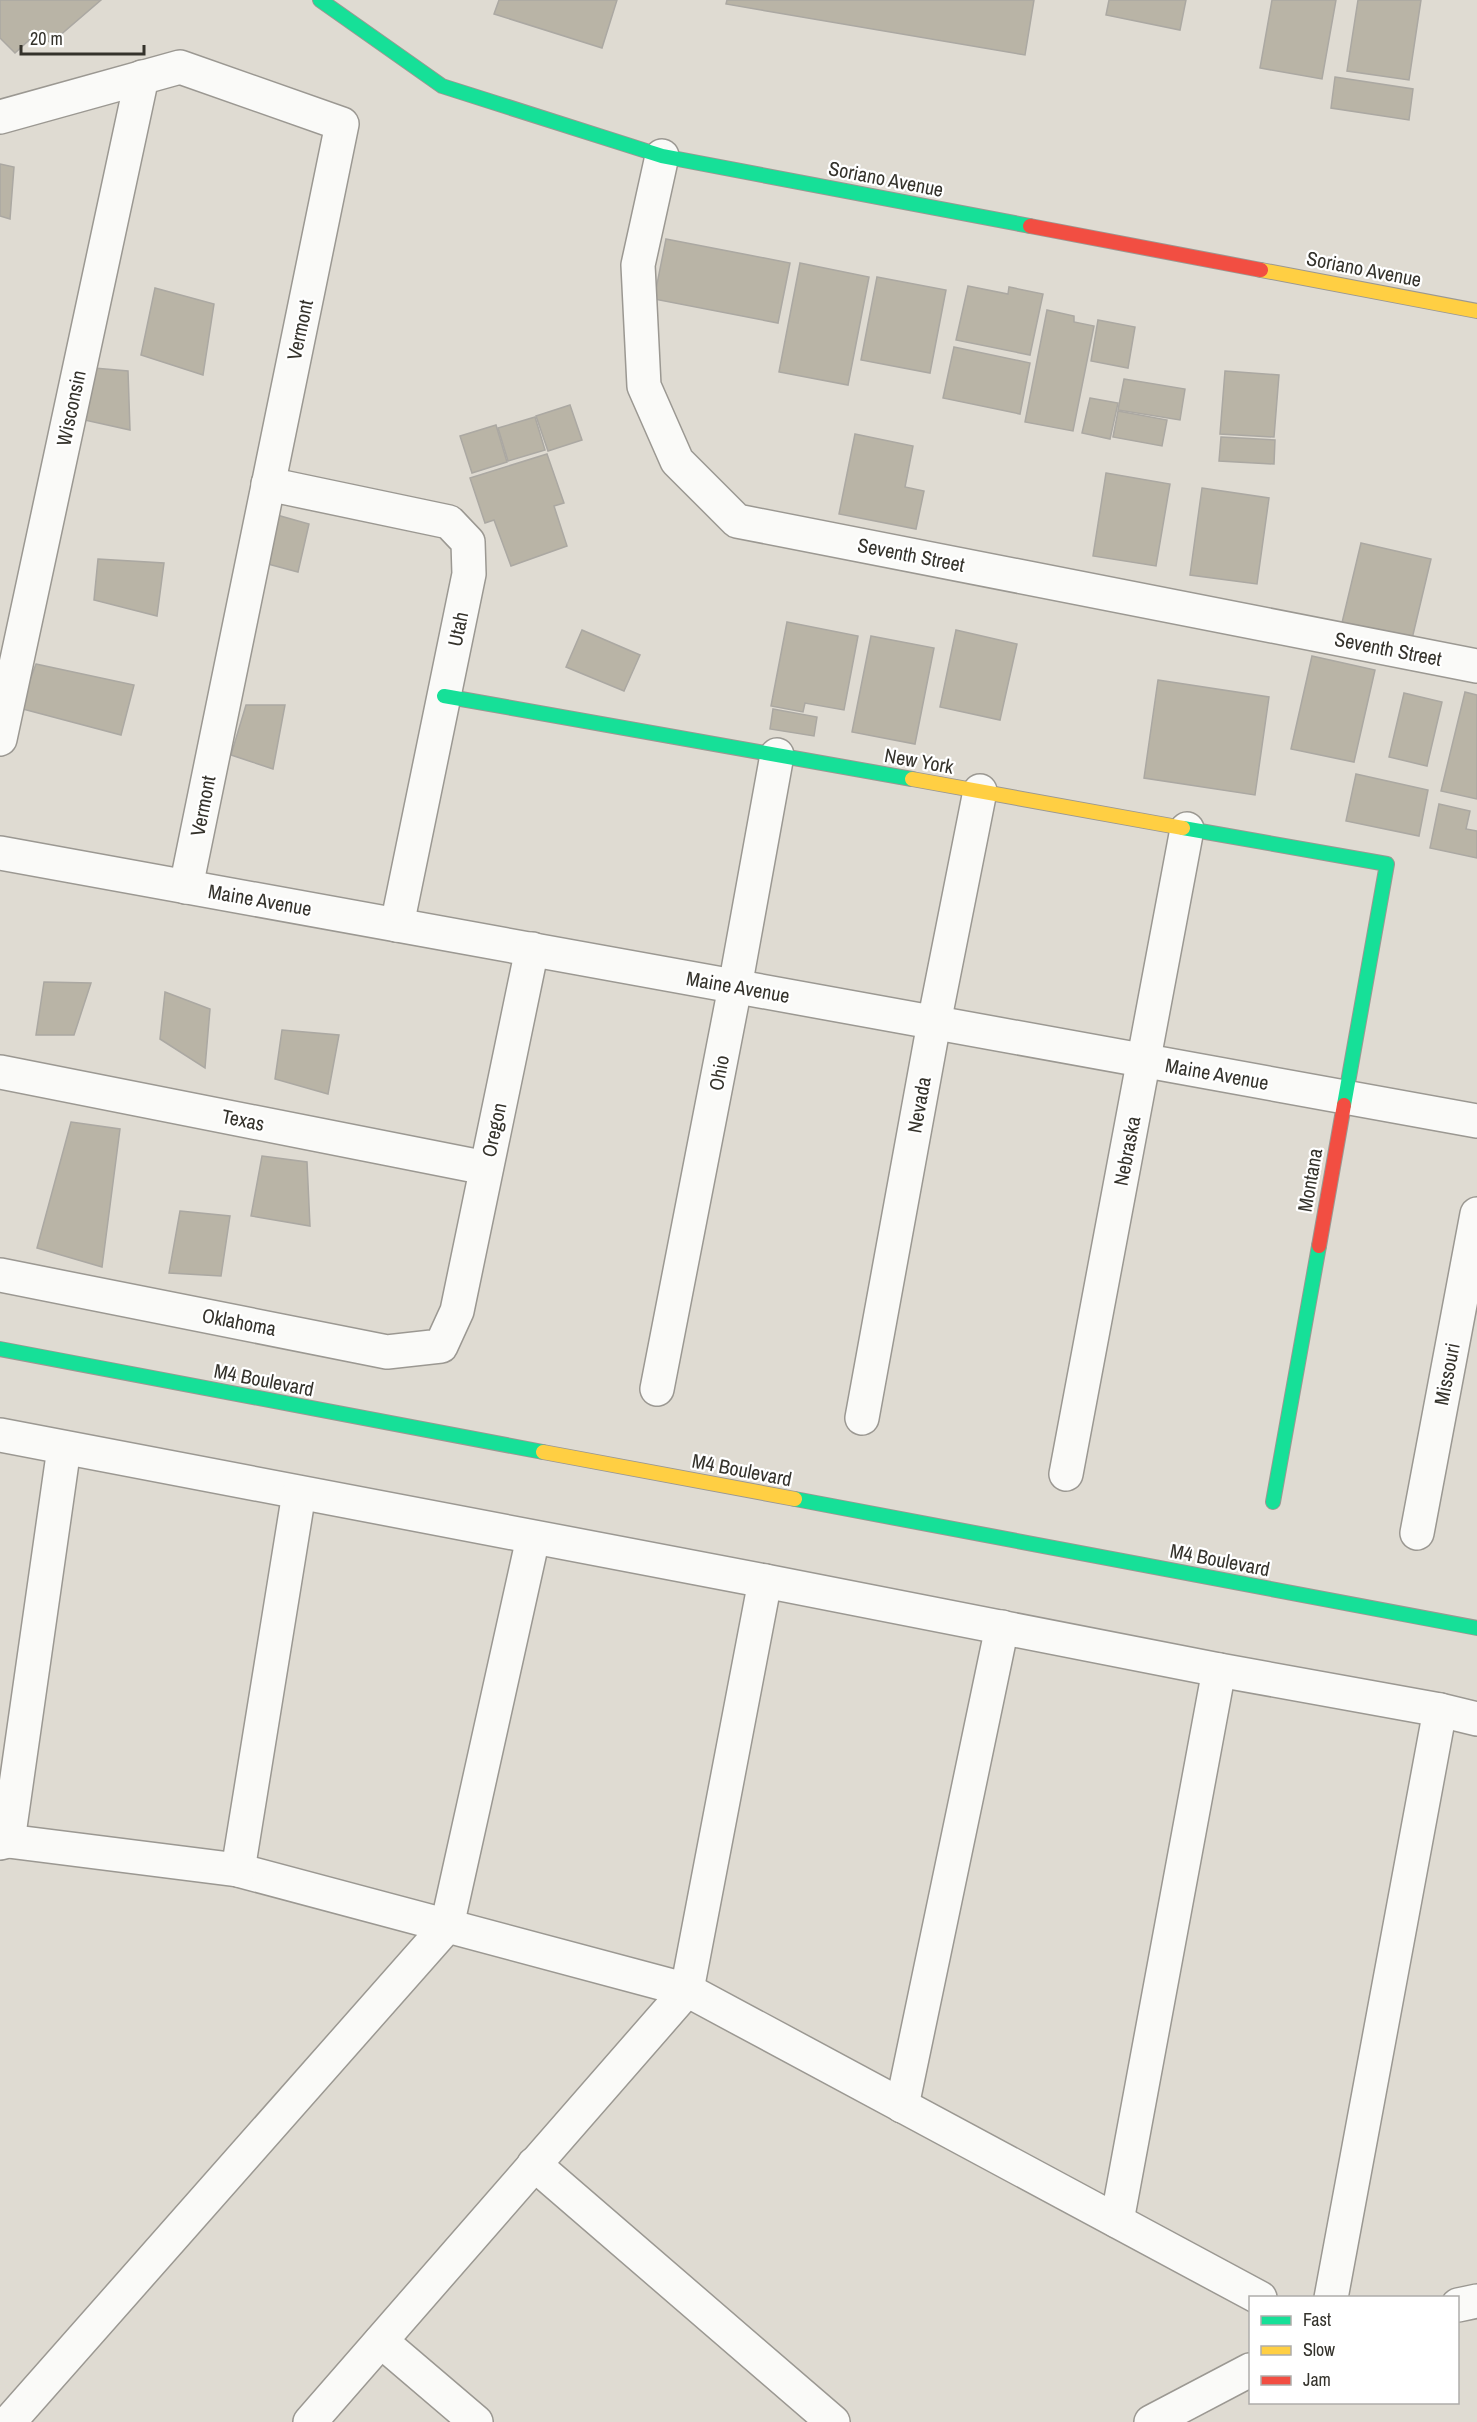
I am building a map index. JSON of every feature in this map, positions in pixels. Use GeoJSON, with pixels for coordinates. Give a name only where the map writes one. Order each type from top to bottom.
{"type":"FeatureCollection","features":[{"type":"Feature","properties":{"kind":"street","name":"Soriano Avenue"},"geometry":{"type":"LineString","coordinates":[[320,0],[442,86],[662,156],[1477,310]]}},
{"type":"Feature","properties":{"kind":"street","name":"Vermont"},"geometry":{"type":"LineString","coordinates":[[0,117],[180,67],[342,124],[186,887]]}},
{"type":"Feature","properties":{"kind":"street","name":"Wisconsin"},"geometry":{"type":"LineString","coordinates":[[0,739],[142,77]]}},
{"type":"Feature","properties":{"kind":"street","name":"Seventh Street"},"geometry":{"type":"LineString","coordinates":[[662,156],[638,265],[644,386],[677,461],[737,521],[1477,666]]}},
{"type":"Feature","properties":{"kind":"street","name":"Utah"},"geometry":{"type":"LineString","coordinates":[[268,484],[449,522],[468,542],[469,574],[396,925]]}},
{"type":"Feature","properties":{"kind":"street","name":"New York"},"geometry":{"type":"LineString","coordinates":[[444,696],[1387,864]]}},
{"type":"Feature","properties":{"kind":"street","name":"Ohio"},"geometry":{"type":"LineString","coordinates":[[657,1389],[735,987],[777,755]]}},
{"type":"Feature","properties":{"kind":"street","name":"Nevada"},"geometry":{"type":"LineString","coordinates":[[862,1418],[934,1023],[980,791]]}},
{"type":"Feature","properties":{"kind":"street","name":"Nebraska"},"geometry":{"type":"LineString","coordinates":[[1066,1473],[1187,829]]}},
{"type":"Feature","properties":{"kind":"street","name":"Maine Avenue"},"geometry":{"type":"LineString","coordinates":[[0,853],[1477,1121]]}},
{"type":"Feature","properties":{"kind":"street","name":"Montana"},"geometry":{"type":"LineString","coordinates":[[1273,1502],[1387,864]]}},
{"type":"Feature","properties":{"kind":"street","name":"Oregon"},"geometry":{"type":"LineString","coordinates":[[457,1311],[532,949]]}},
{"type":"Feature","properties":{"kind":"street","name":"Texas"},"geometry":{"type":"LineString","coordinates":[[0,1072],[486,1168]]}},
{"type":"Feature","properties":{"kind":"street","name":"Missouri"},"geometry":{"type":"LineString","coordinates":[[1417,1533],[1477,1214]]}},
{"type":"Feature","properties":{"kind":"street","name":"Oklahoma"},"geometry":{"type":"LineString","coordinates":[[0,1275],[387,1352],[441,1346],[457,1311]]}},
{"type":"Feature","properties":{"kind":"street","name":"M4 Boulevard"},"geometry":{"type":"LineString","coordinates":[[0,1349],[1477,1629]]}},
{"type":"Feature","properties":{"kind":"street"},"geometry":{"type":"LineString","coordinates":[[0,1436],[765,1581],[1219,1670],[1440,1710],[1477,1719]]}},
{"type":"Feature","properties":{"kind":"street"},"geometry":{"type":"LineString","coordinates":[[64,1448],[4,1842],[238,1870],[687,1990],[1256,2296]]}},
{"type":"Feature","properties":{"kind":"street"},"geometry":{"type":"LineString","coordinates":[[238,1870],[299,1493]]}},
{"type":"Feature","properties":{"kind":"street"},"geometry":{"type":"LineString","coordinates":[[9,2422],[447,1926],[533,1538]]}},
{"type":"Feature","properties":{"kind":"street"},"geometry":{"type":"LineString","coordinates":[[310,2422],[687,1990],[765,1581]]}},
{"type":"Feature","properties":{"kind":"street"},"geometry":{"type":"LineString","coordinates":[[902,2106],[1002,1627]]}},
{"type":"Feature","properties":{"kind":"street"},"geometry":{"type":"LineString","coordinates":[[1117,2221],[1219,1670]]}},
{"type":"Feature","properties":{"kind":"street"},"geometry":{"type":"LineString","coordinates":[[1331,2296],[1440,1710]]}},
{"type":"Feature","properties":{"kind":"street"},"geometry":{"type":"LineString","coordinates":[[534,2164],[833,2422]]}},
{"type":"Feature","properties":{"kind":"street"},"geometry":{"type":"LineString","coordinates":[[1459,2305],[1477,2301]]}},
{"type":"Feature","properties":{"kind":"street"},"geometry":{"type":"LineString","coordinates":[[381,2341],[476,2422]]}},
{"type":"Feature","properties":{"kind":"street"},"geometry":{"type":"LineString","coordinates":[[1151,2422],[1249,2371]]}},
{"type":"Feature","properties":{"kind":"building"},"geometry":{"type":"Polygon","coordinates":[[[0,0],[101,0],[51,43],[37,33],[15,53],[0,38],[0,0]]]}},
{"type":"Feature","properties":{"kind":"building"},"geometry":{"type":"Polygon","coordinates":[[[499,0],[617,0],[602,48],[494,14],[499,0]]]}},
{"type":"Feature","properties":{"kind":"building"},"geometry":{"type":"Polygon","coordinates":[[[727,0],[1034,0],[1025,55],[726,4],[727,0]]]}},
{"type":"Feature","properties":{"kind":"building"},"geometry":{"type":"Polygon","coordinates":[[[1109,0],[1186,0],[1180,30],[1106,15],[1109,0]]]}},
{"type":"Feature","properties":{"kind":"building"},"geometry":{"type":"Polygon","coordinates":[[[1272,0],[1336,0],[1322,79],[1260,68],[1272,0]]]}},
{"type":"Feature","properties":{"kind":"building"},"geometry":{"type":"Polygon","coordinates":[[[1358,0],[1421,0],[1409,80],[1347,71],[1358,0]]]}},
{"type":"Feature","properties":{"kind":"building"},"geometry":{"type":"Polygon","coordinates":[[[1335,77],[1413,89],[1409,120],[1331,108],[1335,77]]]}},
{"type":"Feature","properties":{"kind":"building"},"geometry":{"type":"Polygon","coordinates":[[[0,164],[14,167],[10,219],[0,216],[0,164]]]}},
{"type":"Feature","properties":{"kind":"building"},"geometry":{"type":"Polygon","coordinates":[[[666,239],[790,263],[778,323],[654,299],[666,239]]]}},
{"type":"Feature","properties":{"kind":"building"},"geometry":{"type":"Polygon","coordinates":[[[800,263],[869,277],[848,385],[779,372],[800,263]]]}},
{"type":"Feature","properties":{"kind":"building"},"geometry":{"type":"Polygon","coordinates":[[[877,277],[946,290],[930,373],[861,360],[877,277]]]}},
{"type":"Feature","properties":{"kind":"building"},"geometry":{"type":"Polygon","coordinates":[[[968,286],[1008,294],[1009,287],[1043,294],[1030,355],[956,340],[968,286]]]}},
{"type":"Feature","properties":{"kind":"building"},"geometry":{"type":"Polygon","coordinates":[[[155,288],[214,304],[203,375],[141,355],[155,288]]]}},
{"type":"Feature","properties":{"kind":"building"},"geometry":{"type":"Polygon","coordinates":[[[1047,310],[1074,316],[1074,322],[1094,326],[1073,431],[1025,422],[1047,310]]]}},
{"type":"Feature","properties":{"kind":"building"},"geometry":{"type":"Polygon","coordinates":[[[1098,320],[1135,327],[1128,368],[1091,361],[1098,320]]]}},
{"type":"Feature","properties":{"kind":"building"},"geometry":{"type":"Polygon","coordinates":[[[954,347],[1030,363],[1020,414],[943,398],[954,347]]]}},
{"type":"Feature","properties":{"kind":"building"},"geometry":{"type":"Polygon","coordinates":[[[94,368],[128,371],[130,430],[80,419],[94,368]]]}},
{"type":"Feature","properties":{"kind":"building"},"geometry":{"type":"Polygon","coordinates":[[[1225,371],[1279,375],[1274,437],[1220,434],[1225,371]]]}},
{"type":"Feature","properties":{"kind":"building"},"geometry":{"type":"Polygon","coordinates":[[[1124,379],[1185,389],[1180,420],[1118,410],[1124,379]]]}},
{"type":"Feature","properties":{"kind":"building"},"geometry":{"type":"Polygon","coordinates":[[[1090,398],[1118,403],[1110,439],[1082,433],[1090,398]]]}},
{"type":"Feature","properties":{"kind":"building"},"geometry":{"type":"Polygon","coordinates":[[[570,405],[582,440],[548,451],[536,416],[570,405]]]}},
{"type":"Feature","properties":{"kind":"building"},"geometry":{"type":"Polygon","coordinates":[[[1118,411],[1167,420],[1162,446],[1113,437],[1118,411]]]}},
{"type":"Feature","properties":{"kind":"building"},"geometry":{"type":"Polygon","coordinates":[[[535,417],[545,450],[508,461],[498,428],[535,417]]]}},
{"type":"Feature","properties":{"kind":"building"},"geometry":{"type":"Polygon","coordinates":[[[496,425],[507,462],[472,473],[460,436],[496,425]]]}},
{"type":"Feature","properties":{"kind":"building"},"geometry":{"type":"Polygon","coordinates":[[[855,434],[913,446],[905,487],[924,491],[916,529],[839,514],[855,434]]]}},
{"type":"Feature","properties":{"kind":"building"},"geometry":{"type":"Polygon","coordinates":[[[1221,437],[1275,440],[1274,464],[1219,461],[1221,437]]]}},
{"type":"Feature","properties":{"kind":"building"},"geometry":{"type":"Polygon","coordinates":[[[547,454],[564,503],[554,506],[567,546],[511,566],[494,520],[485,523],[470,478],[547,454]]]}},
{"type":"Feature","properties":{"kind":"building"},"geometry":{"type":"Polygon","coordinates":[[[1106,473],[1170,484],[1156,566],[1093,556],[1106,473]]]}},
{"type":"Feature","properties":{"kind":"building"},"geometry":{"type":"Polygon","coordinates":[[[1202,488],[1269,498],[1257,584],[1190,575],[1202,488]]]}},
{"type":"Feature","properties":{"kind":"building"},"geometry":{"type":"Polygon","coordinates":[[[277,515],[309,524],[298,572],[264,563],[277,515]]]}},
{"type":"Feature","properties":{"kind":"building"},"geometry":{"type":"Polygon","coordinates":[[[1361,543],[1431,559],[1411,643],[1341,627],[1361,543]]]}},
{"type":"Feature","properties":{"kind":"building"},"geometry":{"type":"Polygon","coordinates":[[[98,559],[164,563],[157,616],[94,600],[98,559]]]}},
{"type":"Feature","properties":{"kind":"building"},"geometry":{"type":"Polygon","coordinates":[[[787,622],[858,636],[844,710],[805,703],[803,712],[771,706],[787,622]]]}},
{"type":"Feature","properties":{"kind":"building"},"geometry":{"type":"Polygon","coordinates":[[[582,630],[640,655],[624,691],[566,667],[582,630]]]}},
{"type":"Feature","properties":{"kind":"building"},"geometry":{"type":"Polygon","coordinates":[[[956,630],[1017,644],[1000,720],[940,707],[956,630]]]}},
{"type":"Feature","properties":{"kind":"building"},"geometry":{"type":"Polygon","coordinates":[[[871,636],[934,648],[915,744],[852,732],[871,636]]]}},
{"type":"Feature","properties":{"kind":"building"},"geometry":{"type":"Polygon","coordinates":[[[1312,656],[1375,670],[1354,762],[1291,749],[1312,656]]]}},
{"type":"Feature","properties":{"kind":"building"},"geometry":{"type":"Polygon","coordinates":[[[36,664],[134,685],[121,735],[19,708],[36,664]]]}},
{"type":"Feature","properties":{"kind":"building"},"geometry":{"type":"Polygon","coordinates":[[[1158,680],[1269,697],[1255,795],[1144,778],[1158,680]]]}},
{"type":"Feature","properties":{"kind":"building"},"geometry":{"type":"Polygon","coordinates":[[[1465,692],[1477,695],[1477,799],[1441,791],[1465,692]]]}},
{"type":"Feature","properties":{"kind":"building"},"geometry":{"type":"Polygon","coordinates":[[[1404,693],[1442,702],[1427,766],[1389,757],[1404,693]]]}},
{"type":"Feature","properties":{"kind":"building"},"geometry":{"type":"Polygon","coordinates":[[[246,705],[285,705],[273,769],[231,755],[246,705]]]}},
{"type":"Feature","properties":{"kind":"building"},"geometry":{"type":"Polygon","coordinates":[[[773,709],[817,717],[814,736],[770,729],[773,709]]]}},
{"type":"Feature","properties":{"kind":"building"},"geometry":{"type":"Polygon","coordinates":[[[1356,774],[1428,790],[1419,836],[1346,821],[1356,774]]]}},
{"type":"Feature","properties":{"kind":"building"},"geometry":{"type":"Polygon","coordinates":[[[1439,804],[1470,811],[1466,829],[1477,831],[1477,858],[1430,848],[1439,804]]]}},
{"type":"Feature","properties":{"kind":"building"},"geometry":{"type":"Polygon","coordinates":[[[44,982],[91,983],[74,1035],[36,1035],[44,982]]]}},
{"type":"Feature","properties":{"kind":"building"},"geometry":{"type":"Polygon","coordinates":[[[165,992],[210,1009],[205,1068],[160,1039],[165,992]]]}},
{"type":"Feature","properties":{"kind":"building"},"geometry":{"type":"Polygon","coordinates":[[[282,1030],[339,1035],[328,1094],[275,1079],[282,1030]]]}},
{"type":"Feature","properties":{"kind":"building"},"geometry":{"type":"Polygon","coordinates":[[[71,1122],[120,1129],[102,1267],[37,1248],[71,1122]]]}},
{"type":"Feature","properties":{"kind":"building"},"geometry":{"type":"Polygon","coordinates":[[[262,1156],[307,1162],[310,1226],[251,1216],[262,1156]]]}},
{"type":"Feature","properties":{"kind":"building"},"geometry":{"type":"Polygon","coordinates":[[[180,1211],[230,1216],[221,1276],[169,1273],[180,1211]]]}},
{"type":"Feature","properties":{"kind":"traffic: fast"},"geometry":{"type":"LineString","coordinates":[[320,0],[442,86],[662,156],[1030,226]]}},
{"type":"Feature","properties":{"kind":"traffic: fast"},"geometry":{"type":"LineString","coordinates":[[444,696],[912,779]]}},
{"type":"Feature","properties":{"kind":"traffic: fast"},"geometry":{"type":"LineString","coordinates":[[1183,828],[1387,864],[1344,1105]]}},
{"type":"Feature","properties":{"kind":"traffic: fast"},"geometry":{"type":"LineString","coordinates":[[1273,1502],[1319,1246]]}},
{"type":"Feature","properties":{"kind":"traffic: fast"},"geometry":{"type":"LineString","coordinates":[[0,1349],[543,1452]]}},
{"type":"Feature","properties":{"kind":"traffic: fast"},"geometry":{"type":"LineString","coordinates":[[795,1499],[1477,1628]]}},
{"type":"Feature","properties":{"kind":"traffic: slow"},"geometry":{"type":"LineString","coordinates":[[1261,270],[1477,311]]}},
{"type":"Feature","properties":{"kind":"traffic: slow"},"geometry":{"type":"LineString","coordinates":[[912,779],[1183,828]]}},
{"type":"Feature","properties":{"kind":"traffic: slow"},"geometry":{"type":"LineString","coordinates":[[543,1452],[795,1499]]}},
{"type":"Feature","properties":{"kind":"traffic: jam"},"geometry":{"type":"LineString","coordinates":[[1030,226],[1261,270]]}},
{"type":"Feature","properties":{"kind":"traffic: jam"},"geometry":{"type":"LineString","coordinates":[[1319,1246],[1344,1105]]}}]}
